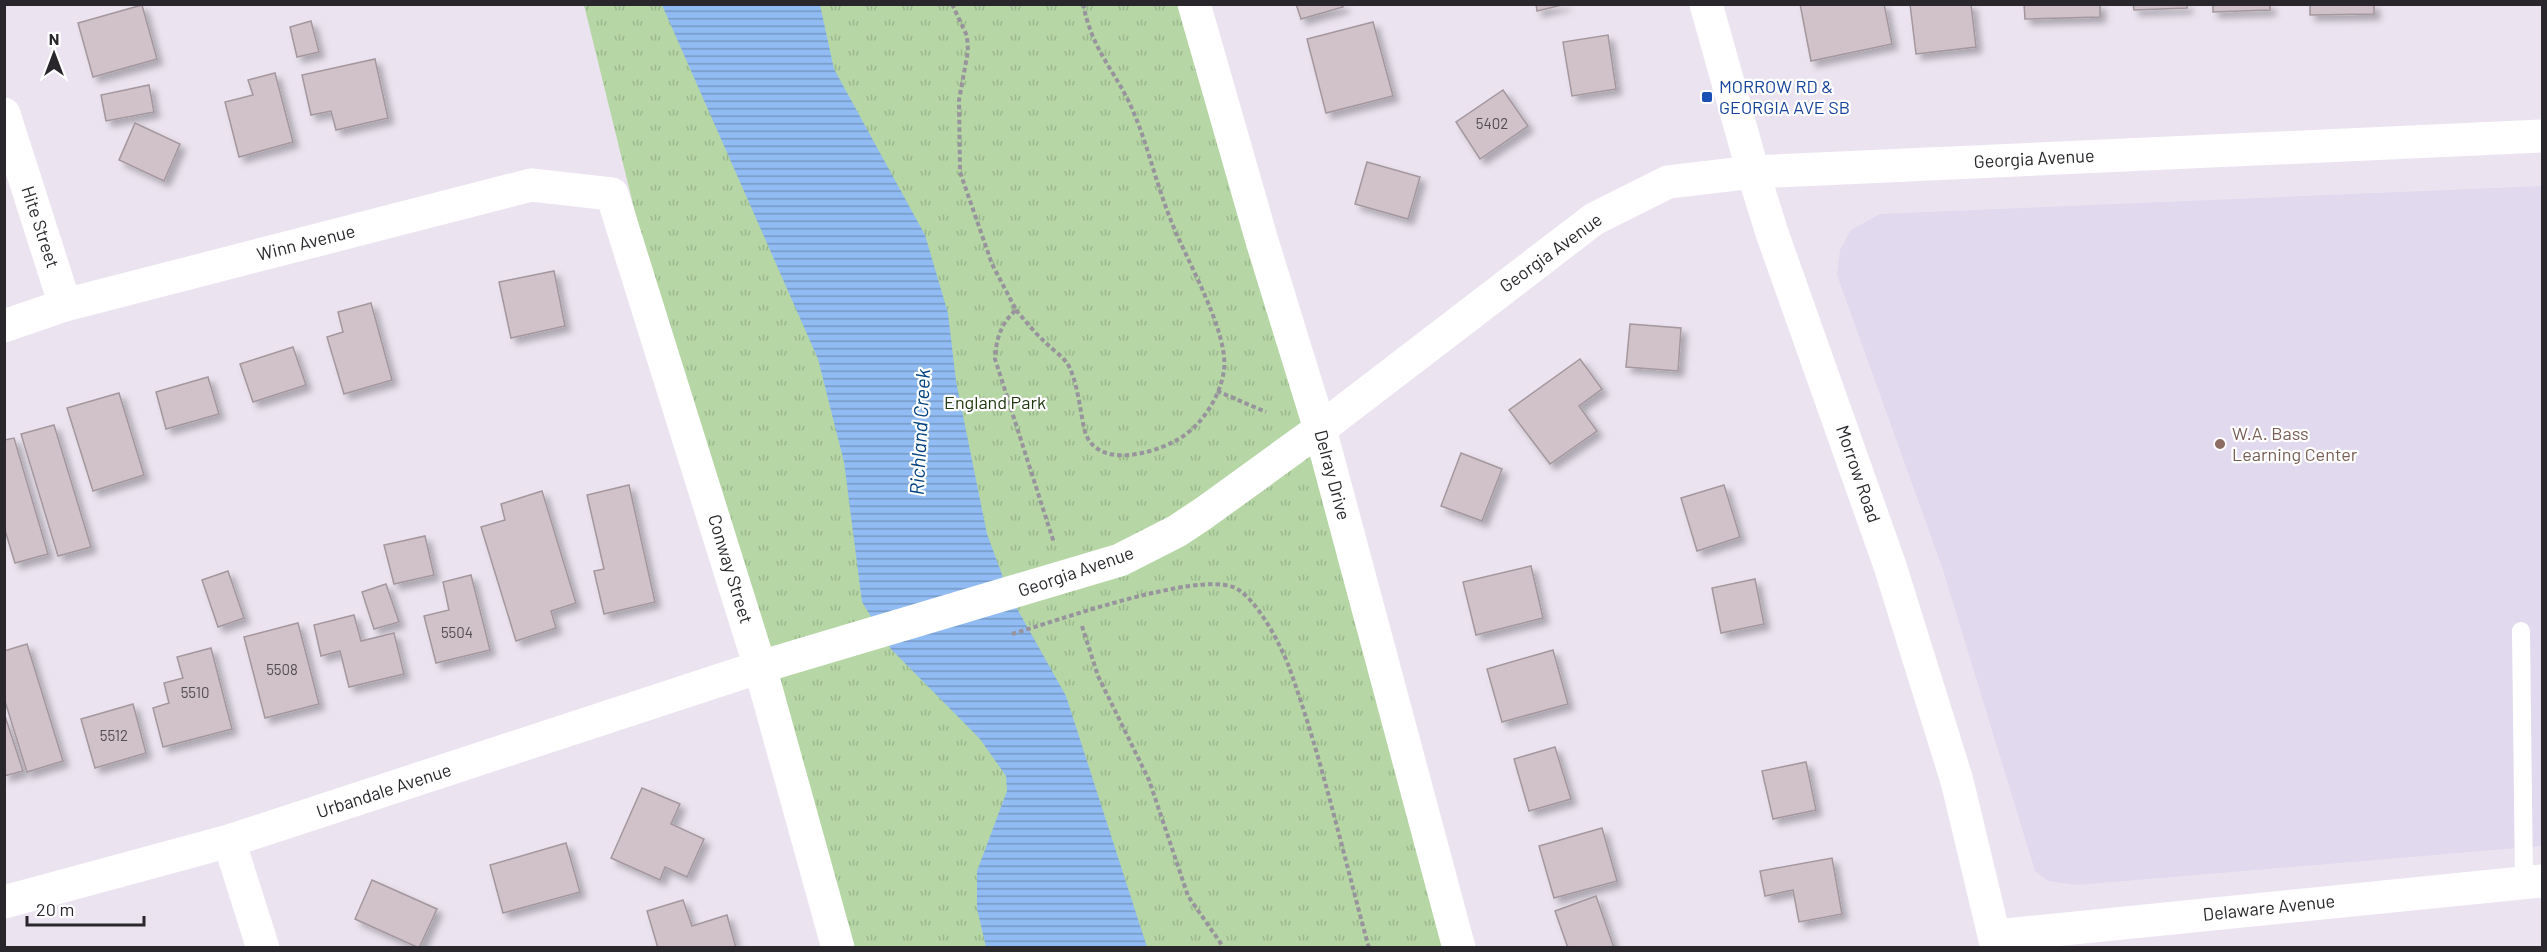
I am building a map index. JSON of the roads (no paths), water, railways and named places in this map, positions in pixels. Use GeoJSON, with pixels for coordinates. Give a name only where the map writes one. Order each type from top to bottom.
{"type":"FeatureCollection","features":[{"type":"Feature","properties":{"kind":"street","name":"Delray Drive"},"geometry":{"type":"LineString","coordinates":[[1194,4],[1265,252],[1320,429],[1459,948]]}},
{"type":"Feature","properties":{"kind":"street","name":"Morrow Road"},"geometry":{"type":"LineString","coordinates":[[1706,4],[1753,172],[1894,578],[1958,781],[1996,942]]}},
{"type":"Feature","properties":{"kind":"street","name":"Hite Street"},"geometry":{"type":"LineString","coordinates":[[4,114],[65,305]]}},
{"type":"Feature","properties":{"kind":"street","name":"Georgia Avenue"},"geometry":{"type":"LineString","coordinates":[[760,667],[807,655],[1120,560],[1177,531],[1320,429],[1594,219],[1668,182],[1753,172],[2542,136]]}},
{"type":"Feature","properties":{"kind":"street","name":"Winn Avenue"},"geometry":{"type":"LineString","coordinates":[[4,326],[65,305],[531,185],[612,194]]}},
{"type":"Feature","properties":{"kind":"street","name":"Conway Street"},"geometry":{"type":"LineString","coordinates":[[612,194],[760,667],[838,948]]}},
{"type":"Feature","properties":{"kind":"street","name":"Urbandale Avenue"},"geometry":{"type":"LineString","coordinates":[[4,902],[229,842],[760,667]]}},
{"type":"Feature","properties":{"kind":"street"},"geometry":{"type":"LineString","coordinates":[[229,842],[263,948]]}},
{"type":"Feature","properties":{"kind":"street","name":"Delaware Avenue"},"geometry":{"type":"LineString","coordinates":[[1996,942],[2533,882]]}},
{"type":"Feature","properties":{"kind":"lane"},"geometry":{"type":"LineString","coordinates":[[2521,631],[2533,882]]}},
{"type":"Feature","properties":{"kind":"water","name":"Richland Creek"},"geometry":{"type":"Polygon","coordinates":[[[662,5],[820,5],[834,69],[925,235],[948,313],[956,381],[987,534],[1010,596],[1066,696],[1147,947],[986,947],[977,909],[977,871],[1007,791],[1006,776],[980,739],[891,649],[862,602],[844,462],[818,359],[662,5]]]}},
{"type":"Feature","properties":{"kind":"place","name":"MORROW RD & GEORGIA AVE SB"},"geometry":{"type":"Point","coordinates":[1707,97]}},
{"type":"Feature","properties":{"kind":"place","name":"W.A. Bass Learning Center"},"geometry":{"type":"Point","coordinates":[2220,444]}},
{"type":"Feature","properties":{"kind":"park label","name":"England Park"},"geometry":{"type":"Point","coordinates":[995,403]}}]}
